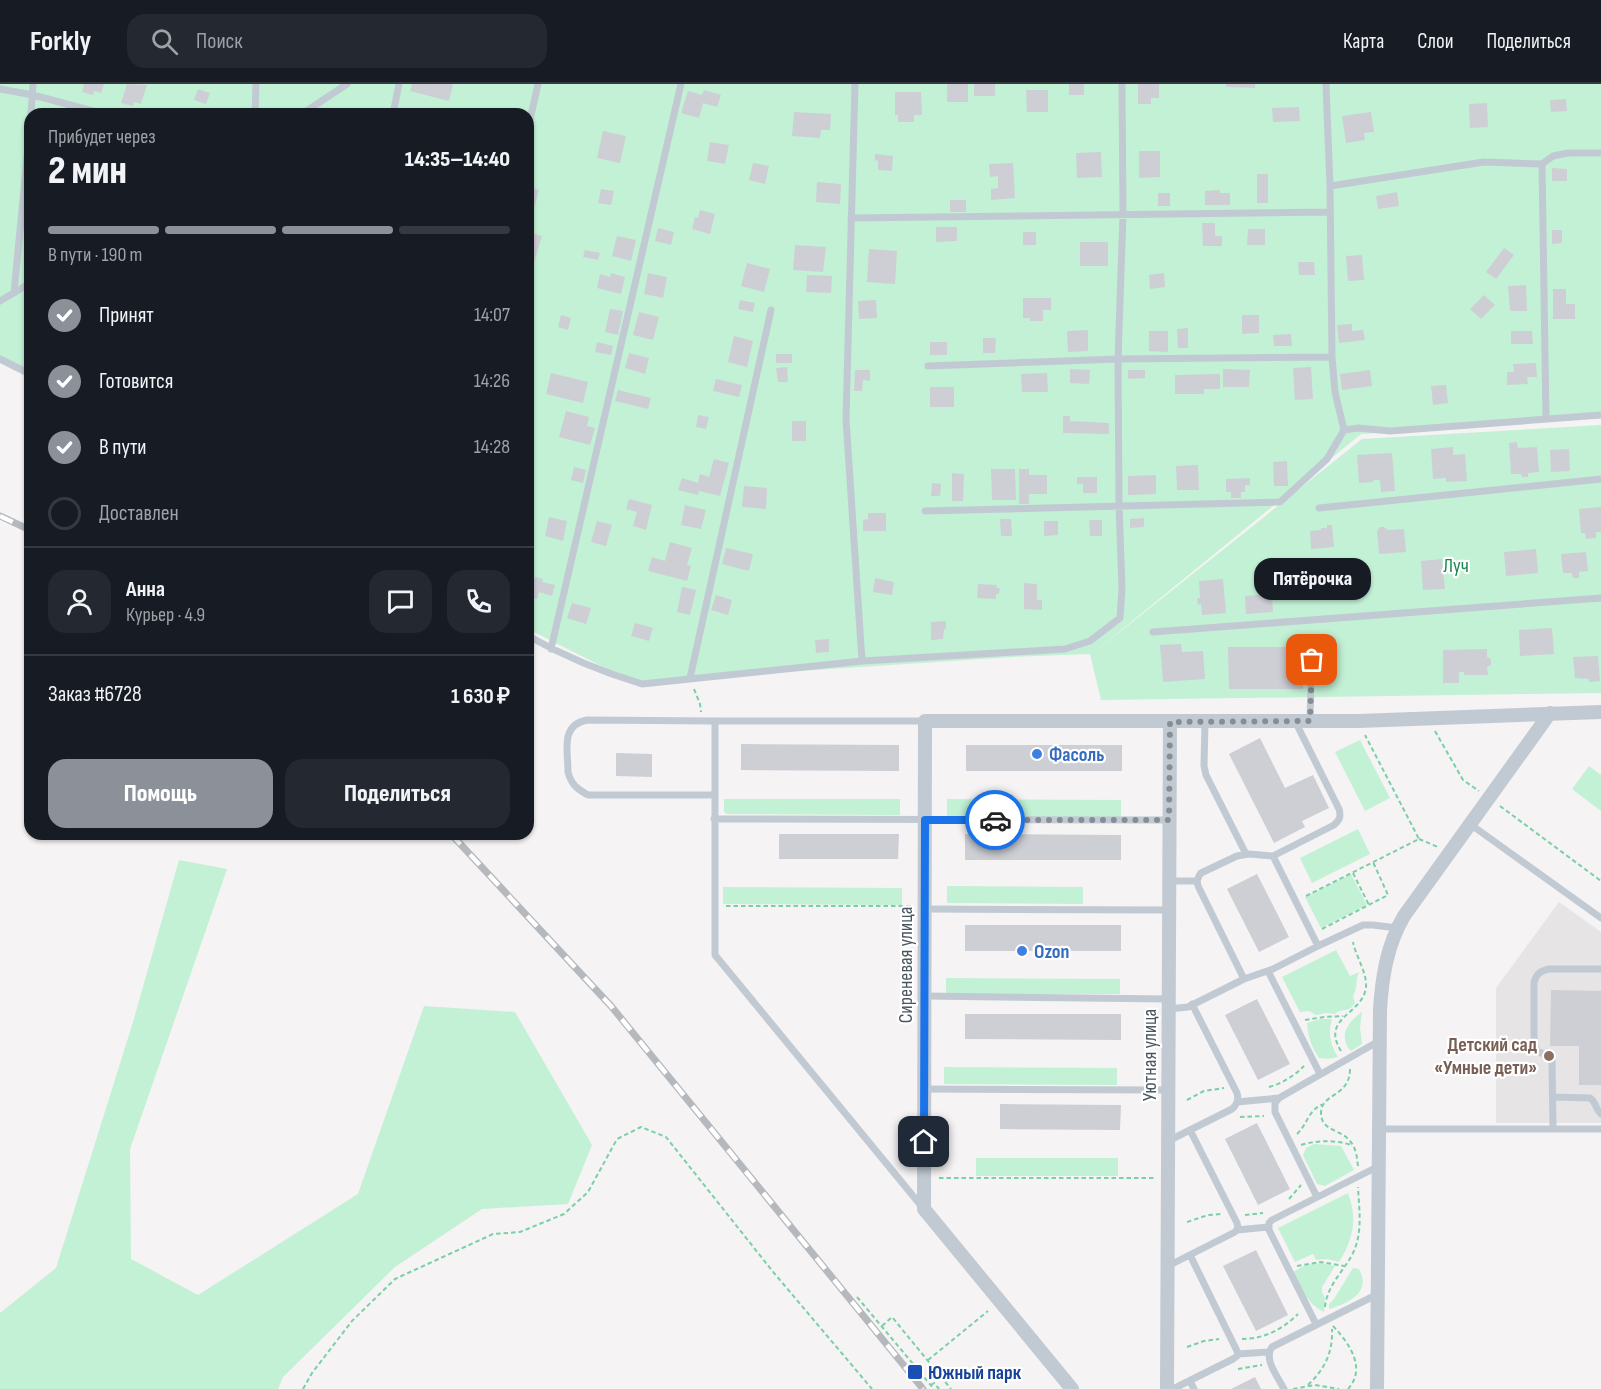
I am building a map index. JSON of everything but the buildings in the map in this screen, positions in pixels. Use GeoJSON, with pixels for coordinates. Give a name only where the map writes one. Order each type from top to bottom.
{"type":"FeatureCollection","features":[{"type":"Feature","properties":{"kind":"street"},"geometry":{"type":"LineString","coordinates":[[925,721],[1359,721],[1601,712]]}},
{"type":"Feature","properties":{"kind":"street"},"geometry":{"type":"LineString","coordinates":[[1377,1389],[1381,987],[1390,947],[1404,916],[1550,713]]}},
{"type":"Feature","properties":{"kind":"street","name":"Сиреневая улица"},"geometry":{"type":"LineString","coordinates":[[924,1209],[925,721]]}},
{"type":"Feature","properties":{"kind":"street","name":"Уютная улица"},"geometry":{"type":"LineString","coordinates":[[1167,1389],[1170,722]]}},
{"type":"Feature","properties":{"kind":"street"},"geometry":{"type":"LineString","coordinates":[[924,1209],[1072,1389]]}},
{"type":"Feature","properties":{"kind":"lane"},"geometry":{"type":"LineString","coordinates":[[32,108],[33,84]]}},
{"type":"Feature","properties":{"kind":"lane"},"geometry":{"type":"LineString","coordinates":[[255,108],[256,84]]}},
{"type":"Feature","properties":{"kind":"lane"},"geometry":{"type":"LineString","coordinates":[[311,108],[347,84]]}},
{"type":"Feature","properties":{"kind":"lane"},"geometry":{"type":"LineString","coordinates":[[394,108],[399,84]]}},
{"type":"Feature","properties":{"kind":"lane"},"geometry":{"type":"LineString","coordinates":[[533,108],[538,84]]}},
{"type":"Feature","properties":{"kind":"lane"},"geometry":{"type":"LineString","coordinates":[[552,649],[681,84]]}},
{"type":"Feature","properties":{"kind":"lane"},"geometry":{"type":"LineString","coordinates":[[855,84],[846,419],[862,661]]}},
{"type":"Feature","properties":{"kind":"lane"},"geometry":{"type":"LineString","coordinates":[[534,639],[611,675],[642,684],[862,661],[1065,648],[1090,641],[1120,618],[1122,588],[1118,359],[1123,215],[1122,84]]}},
{"type":"Feature","properties":{"kind":"lane"},"geometry":{"type":"LineString","coordinates":[[925,511],[1280,502],[1327,459],[1344,430],[1335,392],[1332,357],[1326,84]]}},
{"type":"Feature","properties":{"kind":"lane"},"geometry":{"type":"LineString","coordinates":[[0,89],[82,108]]}},
{"type":"Feature","properties":{"kind":"lane"},"geometry":{"type":"LineString","coordinates":[[1330,186],[1484,162],[1542,164],[1553,156],[1568,153],[1601,153]]}},
{"type":"Feature","properties":{"kind":"lane"},"geometry":{"type":"LineString","coordinates":[[1542,164],[1546,419]]}},
{"type":"Feature","properties":{"kind":"lane"},"geometry":{"type":"LineString","coordinates":[[14,293],[24,189]]}},
{"type":"Feature","properties":{"kind":"lane"},"geometry":{"type":"LineString","coordinates":[[851,218],[1329,212]]}},
{"type":"Feature","properties":{"kind":"lane"},"geometry":{"type":"LineString","coordinates":[[0,301],[24,287]]}},
{"type":"Feature","properties":{"kind":"lane"},"geometry":{"type":"LineString","coordinates":[[690,678],[771,310]]}},
{"type":"Feature","properties":{"kind":"lane"},"geometry":{"type":"LineString","coordinates":[[928,366],[1118,359],[1332,357]]}},
{"type":"Feature","properties":{"kind":"lane"},"geometry":{"type":"LineString","coordinates":[[0,358],[24,371]]}},
{"type":"Feature","properties":{"kind":"lane"},"geometry":{"type":"LineString","coordinates":[[1344,430],[1358,428],[1390,431],[1601,415]]}},
{"type":"Feature","properties":{"kind":"lane"},"geometry":{"type":"LineString","coordinates":[[1319,508],[1601,479]]}},
{"type":"Feature","properties":{"kind":"lane"},"geometry":{"type":"LineString","coordinates":[[1153,632],[1601,598]]}},
{"type":"Feature","properties":{"kind":"lane"},"geometry":{"type":"LineString","coordinates":[[1310,721],[1312,639]]}},
{"type":"Feature","properties":{"kind":"lane"},"geometry":{"type":"LineString","coordinates":[[714,795],[588,795],[573,784],[568,772],[568,733],[575,725],[587,720],[925,721]]}},
{"type":"Feature","properties":{"kind":"lane"},"geometry":{"type":"LineString","coordinates":[[715,721],[715,955],[924,1209]]}},
{"type":"Feature","properties":{"kind":"lane"},"geometry":{"type":"LineString","coordinates":[[1244,979],[1198,888],[1197,881],[1201,873],[1237,856],[1246,854],[1273,856],[1338,822],[1340,809],[1295,721]]}},
{"type":"Feature","properties":{"kind":"lane"},"geometry":{"type":"LineString","coordinates":[[1205,722],[1204,766],[1206,775],[1246,854]]}},
{"type":"Feature","properties":{"kind":"lane"},"geometry":{"type":"LineString","coordinates":[[714,819],[1169,820]]}},
{"type":"Feature","properties":{"kind":"lane"},"geometry":{"type":"LineString","coordinates":[[1470,824],[1601,918]]}},
{"type":"Feature","properties":{"kind":"lane"},"geometry":{"type":"LineString","coordinates":[[1273,856],[1318,946]]}},
{"type":"Feature","properties":{"kind":"lane"},"geometry":{"type":"LineString","coordinates":[[1169,881],[1197,881]]}},
{"type":"Feature","properties":{"kind":"lane"},"geometry":{"type":"LineString","coordinates":[[925,908],[1169,910]]}},
{"type":"Feature","properties":{"kind":"lane"},"geometry":{"type":"LineString","coordinates":[[924,996],[1169,1004],[1182,1009],[1244,979],[1268,971],[1353,929],[1367,925],[1397,928]]}},
{"type":"Feature","properties":{"kind":"lane"},"geometry":{"type":"LineString","coordinates":[[1553,1129],[1552,1061],[1548,1056],[1537,1051],[1534,1044],[1536,977],[1542,970],[1549,969],[1601,969]]}},
{"type":"Feature","properties":{"kind":"lane"},"geometry":{"type":"LineString","coordinates":[[1268,971],[1320,1074]]}},
{"type":"Feature","properties":{"kind":"lane"},"geometry":{"type":"LineString","coordinates":[[1168,1141],[1232,1109],[1237,1102],[1238,1096],[1235,1089],[1192,1005]]}},
{"type":"Feature","properties":{"kind":"lane"},"geometry":{"type":"LineString","coordinates":[[1237,1102],[1279,1098],[1380,1040]]}},
{"type":"Feature","properties":{"kind":"lane"},"geometry":{"type":"LineString","coordinates":[[924,1089],[1168,1090]]}},
{"type":"Feature","properties":{"kind":"lane"},"geometry":{"type":"LineString","coordinates":[[1553,1097],[1590,1098],[1601,1114]]}},
{"type":"Feature","properties":{"kind":"lane"},"geometry":{"type":"LineString","coordinates":[[1279,1098],[1274,1107],[1278,1119],[1317,1197]]}},
{"type":"Feature","properties":{"kind":"lane"},"geometry":{"type":"LineString","coordinates":[[1379,1129],[1601,1129]]}},
{"type":"Feature","properties":{"kind":"lane"},"geometry":{"type":"LineString","coordinates":[[1190,1130],[1238,1226],[1237,1230]]}},
{"type":"Feature","properties":{"kind":"lane"},"geometry":{"type":"LineString","coordinates":[[1316,1324],[1268,1227],[1270,1221],[1379,1166]]}},
{"type":"Feature","properties":{"kind":"lane"},"geometry":{"type":"LineString","coordinates":[[1168,1266],[1237,1230],[1268,1227]]}},
{"type":"Feature","properties":{"kind":"lane"},"geometry":{"type":"LineString","coordinates":[[1190,1255],[1238,1354]]}},
{"type":"Feature","properties":{"kind":"lane"},"geometry":{"type":"LineString","coordinates":[[1284,1389],[1269,1358],[1272,1347],[1377,1294]]}},
{"type":"Feature","properties":{"kind":"lane"},"geometry":{"type":"LineString","coordinates":[[1173,1389],[1235,1358],[1238,1354],[1269,1352]]}},
{"type":"Feature","properties":{"kind":"lane"},"geometry":{"type":"LineString","coordinates":[[1190,1381],[1194,1389]]}},
{"type":"Feature","properties":{"kind":"path"},"geometry":{"type":"LineString","coordinates":[[690,678],[700,704],[702,721]]}},
{"type":"Feature","properties":{"kind":"path"},"geometry":{"type":"LineString","coordinates":[[1427,718],[1463,780],[1601,881]]}},
{"type":"Feature","properties":{"kind":"path"},"geometry":{"type":"LineString","coordinates":[[1359,721],[1419,839],[1450,852]]}},
{"type":"Feature","properties":{"kind":"path"},"geometry":{"type":"LineString","coordinates":[[1295,901],[1419,839]]}},
{"type":"Feature","properties":{"kind":"path"},"geometry":{"type":"LineString","coordinates":[[1312,934],[1387,896],[1389,893],[1373,862]]}},
{"type":"Feature","properties":{"kind":"path"},"geometry":{"type":"LineString","coordinates":[[1353,872],[1369,905]]}},
{"type":"Feature","properties":{"kind":"path"},"geometry":{"type":"LineString","coordinates":[[714,906],[925,908]]}},
{"type":"Feature","properties":{"kind":"path"},"geometry":{"type":"LineString","coordinates":[[1329,1318],[1326,1310],[1327,1296],[1353,1253],[1360,1221],[1357,1158],[1353,1145],[1344,1135],[1328,1128],[1321,1115],[1327,1099],[1341,1091],[1346,1084],[1350,1070],[1338,1047],[1336,1028],[1343,1016],[1360,1002],[1366,988],[1364,974],[1353,945],[1353,929]]}},
{"type":"Feature","properties":{"kind":"path"},"geometry":{"type":"LineString","coordinates":[[1294,1023],[1343,1016]]}},
{"type":"Feature","properties":{"kind":"path"},"geometry":{"type":"LineString","coordinates":[[1264,1088],[1283,1082],[1294,1075],[1311,1056]]}},
{"type":"Feature","properties":{"kind":"path"},"geometry":{"type":"LineString","coordinates":[[1188,1100],[1194,1095],[1213,1089],[1235,1089]]}},
{"type":"Feature","properties":{"kind":"path"},"geometry":{"type":"LineString","coordinates":[[1288,1138],[1302,1129],[1313,1109],[1324,1104]]}},
{"type":"Feature","properties":{"kind":"path"},"geometry":{"type":"LineString","coordinates":[[1238,1117],[1262,1115],[1278,1119]]}},
{"type":"Feature","properties":{"kind":"path"},"geometry":{"type":"LineString","coordinates":[[303,1389],[312,1373],[352,1321],[395,1279],[493,1234],[520,1232],[564,1214],[588,1192],[617,1139],[641,1127],[666,1137],[774,1273],[872,1389]]}},
{"type":"Feature","properties":{"kind":"path"},"geometry":{"type":"LineString","coordinates":[[1293,1149],[1323,1141],[1353,1145]]}},
{"type":"Feature","properties":{"kind":"path"},"geometry":{"type":"LineString","coordinates":[[1287,1200],[1300,1186],[1306,1174]]}},
{"type":"Feature","properties":{"kind":"path"},"geometry":{"type":"LineString","coordinates":[[924,1178],[1168,1178]]}},
{"type":"Feature","properties":{"kind":"path"},"geometry":{"type":"LineString","coordinates":[[1187,1222],[1208,1215],[1265,1213]]}},
{"type":"Feature","properties":{"kind":"path"},"geometry":{"type":"LineString","coordinates":[[1288,1269],[1320,1262],[1344,1267]]}},
{"type":"Feature","properties":{"kind":"path"},"geometry":{"type":"LineString","coordinates":[[857,1297],[934,1389]]}},
{"type":"Feature","properties":{"kind":"path"},"geometry":{"type":"LineString","coordinates":[[927,1360],[1000,1301]]}},
{"type":"Feature","properties":{"kind":"path"},"geometry":{"type":"LineString","coordinates":[[1187,1347],[1212,1339],[1258,1338],[1291,1321],[1306,1304]]}},
{"type":"Feature","properties":{"kind":"path"},"geometry":{"type":"LineString","coordinates":[[882,1326],[892,1317],[951,1389]]}},
{"type":"Feature","properties":{"kind":"path"},"geometry":{"type":"LineString","coordinates":[[1308,1386],[1320,1374],[1329,1356],[1333,1335],[1332,1326],[1347,1344],[1356,1363],[1354,1380],[1348,1389]]}},
{"type":"Feature","properties":{"kind":"path"},"geometry":{"type":"LineString","coordinates":[[1233,1371],[1271,1364]]}},
{"type":"Feature","properties":{"kind":"path"},"geometry":{"type":"LineString","coordinates":[[931,1385],[934,1383],[939,1389]]}},
{"type":"Feature","properties":{"kind":"path"},"geometry":{"type":"LineString","coordinates":[[1293,1389],[1322,1385],[1339,1389]]}},
{"type":"Feature","properties":{"kind":"shaded area","name":"Детский сад «Умные дети»"},"geometry":{"type":"Polygon","coordinates":[[[1559,902],[1601,932],[1601,1123],[1496,1123],[1496,988],[1559,902]]]}},
{"type":"Feature","properties":{"kind":"green space","name":"Луч"},"geometry":{"type":"Polygon","coordinates":[[[0,84],[1601,84],[1601,418],[1361,434],[1092,654],[1362,439],[1601,425],[1601,693],[1101,700],[1090,654],[633,682],[534,632],[534,108],[24,108],[24,375],[0,363],[0,84]]]}},
{"type":"Feature","properties":{"kind":"green space"},"geometry":{"type":"Polygon","coordinates":[[[1360,740],[1390,798],[1365,811],[1335,752],[1360,740]]]}},
{"type":"Feature","properties":{"kind":"green space"},"geometry":{"type":"Polygon","coordinates":[[[1589,766],[1601,775],[1601,811],[1572,789],[1589,766]]]}},
{"type":"Feature","properties":{"kind":"green space"},"geometry":{"type":"Polygon","coordinates":[[[724,799],[900,799],[900,815],[727,814],[724,812],[724,799]]]}},
{"type":"Feature","properties":{"kind":"green space"},"geometry":{"type":"Polygon","coordinates":[[[947,799],[1121,800],[1121,817],[947,817],[947,799]]]}},
{"type":"Feature","properties":{"kind":"green space"},"geometry":{"type":"Polygon","coordinates":[[[1358,829],[1370,854],[1312,883],[1300,858],[1358,829]]]}},
{"type":"Feature","properties":{"kind":"green space"},"geometry":{"type":"Polygon","coordinates":[[[179,860],[227,869],[130,1149],[131,1259],[198,1295],[358,1194],[424,1006],[515,1012],[592,1145],[568,1204],[482,1209],[395,1267],[283,1377],[278,1389],[0,1389],[0,1313],[56,1268],[133,1022],[179,860]]]}},
{"type":"Feature","properties":{"kind":"green space"},"geometry":{"type":"Polygon","coordinates":[[[1351,874],[1367,905],[1321,928],[1305,897],[1351,874]]]}},
{"type":"Feature","properties":{"kind":"green space"},"geometry":{"type":"Polygon","coordinates":[[[947,886],[1083,887],[1083,904],[947,903],[947,886]]]}},
{"type":"Feature","properties":{"kind":"green space"},"geometry":{"type":"Polygon","coordinates":[[[723,887],[902,888],[902,905],[723,904],[723,887]]]}},
{"type":"Feature","properties":{"kind":"green space"},"geometry":{"type":"Polygon","coordinates":[[[1336,950],[1350,976],[1359,972],[1353,996],[1355,1003],[1350,1008],[1335,1014],[1316,1015],[1309,1011],[1300,1012],[1282,977],[1336,950]]]}},
{"type":"Feature","properties":{"kind":"green space"},"geometry":{"type":"Polygon","coordinates":[[[946,978],[1120,979],[1120,994],[946,994],[946,978]]]}},
{"type":"Feature","properties":{"kind":"green space"},"geometry":{"type":"Polygon","coordinates":[[[1362,1012],[1360,1027],[1362,1044],[1351,1051],[1345,1040],[1346,1029],[1362,1012]]]}},
{"type":"Feature","properties":{"kind":"green space"},"geometry":{"type":"Polygon","coordinates":[[[1320,1019],[1332,1019],[1330,1038],[1338,1057],[1319,1058],[1314,1050],[1307,1023],[1320,1019]]]}},
{"type":"Feature","properties":{"kind":"green space"},"geometry":{"type":"Polygon","coordinates":[[[944,1067],[1117,1068],[1117,1085],[944,1084],[944,1067]]]}},
{"type":"Feature","properties":{"kind":"green space"},"geometry":{"type":"Polygon","coordinates":[[[1314,1144],[1341,1146],[1354,1170],[1325,1186],[1317,1184],[1303,1155],[1306,1148],[1314,1144]]]}},
{"type":"Feature","properties":{"kind":"green space"},"geometry":{"type":"Polygon","coordinates":[[[976,1158],[1118,1158],[1118,1176],[976,1176],[976,1158]]]}},
{"type":"Feature","properties":{"kind":"green space"},"geometry":{"type":"Polygon","coordinates":[[[1348,1193],[1353,1212],[1351,1237],[1339,1262],[1327,1259],[1316,1260],[1313,1254],[1295,1262],[1278,1228],[1348,1193]]]}},
{"type":"Feature","properties":{"kind":"green space"},"geometry":{"type":"Polygon","coordinates":[[[1321,1263],[1335,1266],[1322,1287],[1325,1298],[1324,1312],[1309,1300],[1293,1272],[1306,1265],[1321,1263]]]}},
{"type":"Feature","properties":{"kind":"green space"},"geometry":{"type":"Polygon","coordinates":[[[1353,1268],[1359,1269],[1362,1277],[1360,1291],[1344,1304],[1329,1309],[1329,1304],[1353,1268]]]}},
{"type":"Feature","properties":{"kind":"railway"},"geometry":{"type":"LineString","coordinates":[[0,516],[24,527]]}},
{"type":"Feature","properties":{"kind":"railway"},"geometry":{"type":"LineString","coordinates":[[457,840],[611,1006],[923,1389]]}},
{"type":"Feature","properties":{"kind":"way so far"},"geometry":{"type":"LineString","coordinates":[[995,820],[1169,820],[1170,722],[1310,721],[1312,660]]}},
{"type":"Feature","properties":{"kind":"place","name":"Пятёрочка"},"geometry":{"type":"Point","coordinates":[1312,660]}},
{"type":"Feature","properties":{"kind":"place","name":"Фасоль"},"geometry":{"type":"Point","coordinates":[1037,754]}},
{"type":"Feature","properties":{"kind":"place","name":"Ozon"},"geometry":{"type":"Point","coordinates":[1022,951]}},
{"type":"Feature","properties":{"kind":"place","name":"Детский сад «Умные дети»"},"geometry":{"type":"Point","coordinates":[1549,1056]}},
{"type":"Feature","properties":{"kind":"place","name":"Южный парк"},"geometry":{"type":"Point","coordinates":[915,1372]}},
{"type":"Feature","properties":{"kind":"route"},"geometry":{"type":"LineString","coordinates":[[924,1142],[925,820],[995,820]]}}]}
